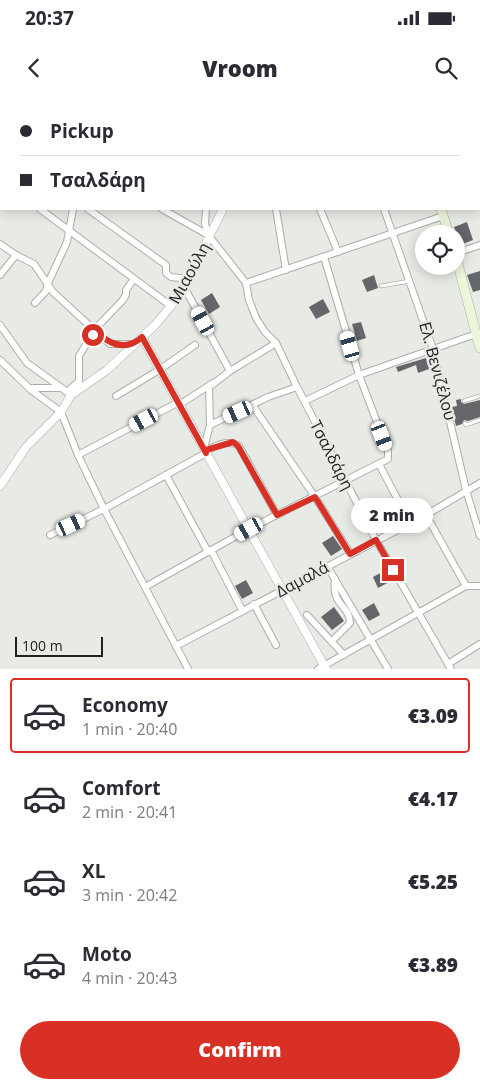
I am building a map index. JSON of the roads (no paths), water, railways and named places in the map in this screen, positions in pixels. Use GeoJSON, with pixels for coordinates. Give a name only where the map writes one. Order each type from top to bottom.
{"type":"FeatureCollection","features":[{"type":"Feature","properties":{"kind":"main road"},"geometry":{"type":"LineString","coordinates":[[442,212],[446,225]]}},
{"type":"Feature","properties":{"kind":"main road"},"geometry":{"type":"LineString","coordinates":[[462,275],[476,316],[476,334],[480,348]]}},
{"type":"Feature","properties":{"kind":"street"},"geometry":{"type":"LineString","coordinates":[[41,210],[171,306]]}},
{"type":"Feature","properties":{"kind":"street"},"geometry":{"type":"LineString","coordinates":[[35,304],[46,291],[70,230],[73,210]]}},
{"type":"Feature","properties":{"kind":"street"},"geometry":{"type":"LineString","coordinates":[[89,210],[166,265],[166,273],[171,277],[189,279]]}},
{"type":"Feature","properties":{"kind":"street"},"geometry":{"type":"LineString","coordinates":[[164,210],[209,236]]}},
{"type":"Feature","properties":{"kind":"street"},"geometry":{"type":"LineString","coordinates":[[206,210],[205,224],[209,236],[246,282],[393,234],[442,212]]}},
{"type":"Feature","properties":{"kind":"street","name":"Μιαούλη"},"geometry":{"type":"LineString","coordinates":[[0,486],[26,447],[61,412],[69,394],[100,375],[155,326],[189,279],[222,210]]}},
{"type":"Feature","properties":{"kind":"street"},"geometry":{"type":"LineString","coordinates":[[276,210],[286,270]]}},
{"type":"Feature","properties":{"kind":"street"},"geometry":{"type":"LineString","coordinates":[[320,210],[338,252]]}},
{"type":"Feature","properties":{"kind":"street","name":"Ελ. Βενιζέλου"},"geometry":{"type":"LineString","coordinates":[[384,210],[433,348],[466,490],[480,536]]}},
{"type":"Feature","properties":{"kind":"street"},"geometry":{"type":"LineString","coordinates":[[0,244],[34,264],[53,292],[110,344],[134,344]]}},
{"type":"Feature","properties":{"kind":"street"},"geometry":{"type":"LineString","coordinates":[[465,250],[480,245]]}},
{"type":"Feature","properties":{"kind":"street"},"geometry":{"type":"LineString","coordinates":[[0,275],[16,255]]}},
{"type":"Feature","properties":{"kind":"street"},"geometry":{"type":"LineString","coordinates":[[145,587],[249,529],[388,459],[388,451],[359,375],[324,257]]}},
{"type":"Feature","properties":{"kind":"street"},"geometry":{"type":"LineString","coordinates":[[0,325],[27,363],[69,394],[79,382],[79,356],[95,331],[122,302],[126,296],[126,290],[134,279]]}},
{"type":"Feature","properties":{"kind":"street","name":"Τσαλδάρη"},"geometry":{"type":"LineString","coordinates":[[246,282],[249,300],[256,318],[276,343],[376,540],[450,666]]}},
{"type":"Feature","properties":{"kind":"street"},"geometry":{"type":"LineString","coordinates":[[184,287],[230,371]]}},
{"type":"Feature","properties":{"kind":"street"},"geometry":{"type":"LineString","coordinates":[[304,401],[359,375],[476,334]]}},
{"type":"Feature","properties":{"kind":"street"},"geometry":{"type":"LineString","coordinates":[[142,337],[282,589],[323,668],[466,586],[480,586]]}},
{"type":"Feature","properties":{"kind":"street"},"geometry":{"type":"LineString","coordinates":[[78,455],[177,403],[182,403],[276,343]]}},
{"type":"Feature","properties":{"kind":"street"},"geometry":{"type":"LineString","coordinates":[[116,396],[195,345]]}},
{"type":"Feature","properties":{"kind":"street"},"geometry":{"type":"LineString","coordinates":[[0,360],[29,388],[61,412],[78,455],[104,509],[188,669]]}},
{"type":"Feature","properties":{"kind":"street"},"geometry":{"type":"LineString","coordinates":[[206,452],[210,425],[209,387],[213,383]]}},
{"type":"Feature","properties":{"kind":"street"},"geometry":{"type":"LineString","coordinates":[[210,425],[297,387]]}},
{"type":"Feature","properties":{"kind":"street"},"geometry":{"type":"LineString","coordinates":[[29,388],[60,388]]}},
{"type":"Feature","properties":{"kind":"street"},"geometry":{"type":"LineString","coordinates":[[253,406],[315,497],[350,554]]}},
{"type":"Feature","properties":{"kind":"street"},"geometry":{"type":"LineString","coordinates":[[50,535],[104,509],[206,452],[228,442],[233,442],[238,446],[277,515]]}},
{"type":"Feature","properties":{"kind":"street"},"geometry":{"type":"LineString","coordinates":[[379,464],[410,522]]}},
{"type":"Feature","properties":{"kind":"street"},"geometry":{"type":"LineString","coordinates":[[166,475],[242,610]]}},
{"type":"Feature","properties":{"kind":"street","name":"Δαμαλά"},"geometry":{"type":"LineString","coordinates":[[176,646],[426,514],[480,483]]}},
{"type":"Feature","properties":{"kind":"street"},"geometry":{"type":"LineString","coordinates":[[426,514],[466,586]]}},
{"type":"Feature","properties":{"kind":"street"},"geometry":{"type":"LineString","coordinates":[[326,566],[336,579],[388,669]]}},
{"type":"Feature","properties":{"kind":"street"},"geometry":{"type":"LineString","coordinates":[[332,641],[350,623],[348,612],[337,600],[335,590],[336,579]]}},
{"type":"Feature","properties":{"kind":"street"},"geometry":{"type":"LineString","coordinates":[[254,604],[276,645]]}},
{"type":"Feature","properties":{"kind":"street"},"geometry":{"type":"LineString","coordinates":[[307,615],[344,655]]}},
{"type":"Feature","properties":{"kind":"street"},"geometry":{"type":"LineString","coordinates":[[450,666],[479,645]]}},
{"type":"Feature","properties":{"kind":"lane"},"geometry":{"type":"LineString","coordinates":[[381,286],[410,281]]}},
{"type":"Feature","properties":{"kind":"lane"},"geometry":{"type":"LineString","coordinates":[[464,401],[480,396]]}},
{"type":"Feature","properties":{"kind":"lane"},"geometry":{"type":"LineString","coordinates":[[465,423],[466,425],[480,420]]}}]}
